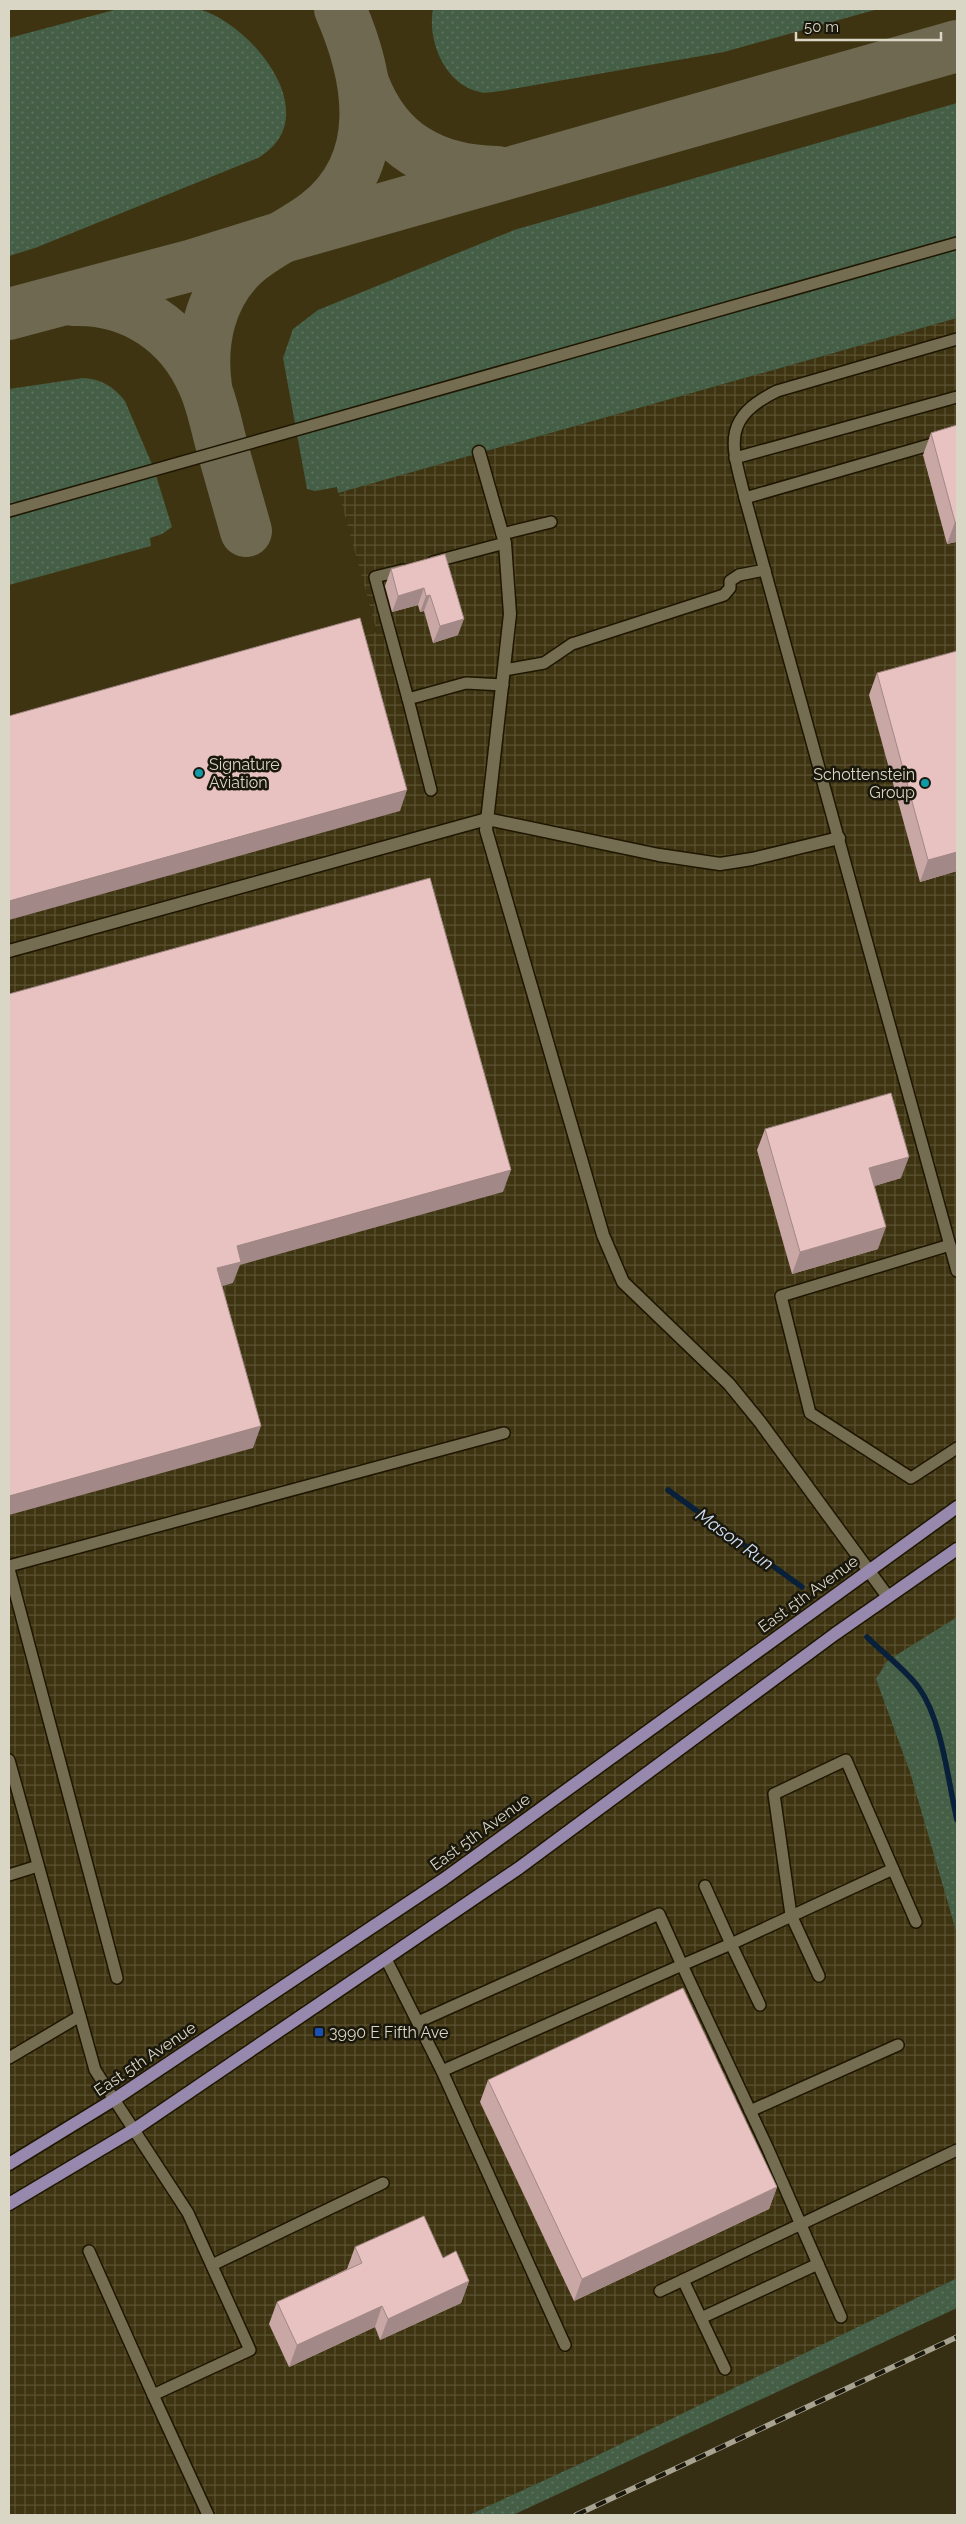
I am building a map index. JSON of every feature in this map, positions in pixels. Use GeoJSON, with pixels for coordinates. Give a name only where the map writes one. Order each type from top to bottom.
{"type":"FeatureCollection","features":[{"type":"Feature","properties":{"kind":"main road","name":"East 5th Avenue"},"geometry":{"type":"LineString","coordinates":[[9,2164],[115,2099],[444,1879],[957,1508]]}},
{"type":"Feature","properties":{"kind":"main road"},"geometry":{"type":"LineString","coordinates":[[9,2204],[135,2129],[519,1868],[835,1634],[957,1549]]}},
{"type":"Feature","properties":{"kind":"street"},"geometry":{"type":"LineString","coordinates":[[479,452],[504,538],[510,614],[486,830],[602,1235],[623,1282],[729,1384],[760,1422],[888,1597]]}},
{"type":"Feature","properties":{"kind":"street"},"geometry":{"type":"LineString","coordinates":[[9,951],[487,819],[659,855],[720,864],[752,859],[839,838]]}},
{"type":"Feature","properties":{"kind":"lane"},"geometry":{"type":"LineString","coordinates":[[9,511],[957,243]]}},
{"type":"Feature","properties":{"kind":"lane"},"geometry":{"type":"LineString","coordinates":[[957,339],[789,387],[764,397],[748,411],[736,428],[733,443],[745,498],[957,1271]]}},
{"type":"Feature","properties":{"kind":"lane"},"geometry":{"type":"LineString","coordinates":[[735,458],[957,397]]}},
{"type":"Feature","properties":{"kind":"lane"},"geometry":{"type":"LineString","coordinates":[[745,498],[957,437]]}},
{"type":"Feature","properties":{"kind":"lane"},"geometry":{"type":"LineString","coordinates":[[431,790],[375,577],[417,566],[551,522]]}},
{"type":"Feature","properties":{"kind":"lane"},"geometry":{"type":"LineString","coordinates":[[504,670],[544,663],[572,644],[724,596],[730,588],[730,581],[738,575],[765,570]]}},
{"type":"Feature","properties":{"kind":"lane"},"geometry":{"type":"LineString","coordinates":[[408,699],[466,683],[502,684]]}},
{"type":"Feature","properties":{"kind":"lane"},"geometry":{"type":"LineString","coordinates":[[950,1245],[781,1296],[810,1413],[911,1478],[957,1448]]}},
{"type":"Feature","properties":{"kind":"lane"},"geometry":{"type":"LineString","coordinates":[[117,1978],[9,1567],[504,1433]]}},
{"type":"Feature","properties":{"kind":"lane"},"geometry":{"type":"LineString","coordinates":[[9,1760],[95,2070],[188,2213],[250,2350],[153,2394]]}},
{"type":"Feature","properties":{"kind":"lane"},"geometry":{"type":"LineString","coordinates":[[820,1976],[791,1915],[774,1794],[846,1760],[916,1922]]}},
{"type":"Feature","properties":{"kind":"lane"},"geometry":{"type":"LineString","coordinates":[[9,1874],[38,1866]]}},
{"type":"Feature","properties":{"kind":"lane"},"geometry":{"type":"LineString","coordinates":[[442,2072],[731,1944],[893,1869]]}},
{"type":"Feature","properties":{"kind":"lane"},"geometry":{"type":"LineString","coordinates":[[704,1886],[760,2005]]}},
{"type":"Feature","properties":{"kind":"lane"},"geometry":{"type":"LineString","coordinates":[[418,2022],[659,1914],[750,2111],[841,2317]]}},
{"type":"Feature","properties":{"kind":"lane"},"geometry":{"type":"LineString","coordinates":[[386,1959],[442,2072],[565,2345]]}},
{"type":"Feature","properties":{"kind":"lane"},"geometry":{"type":"LineString","coordinates":[[9,2058],[80,2016]]}},
{"type":"Feature","properties":{"kind":"lane"},"geometry":{"type":"LineString","coordinates":[[750,2111],[898,2045]]}},
{"type":"Feature","properties":{"kind":"lane"},"geometry":{"type":"LineString","coordinates":[[660,2291],[957,2150]]}},
{"type":"Feature","properties":{"kind":"lane"},"geometry":{"type":"LineString","coordinates":[[212,2265],[383,2183]]}},
{"type":"Feature","properties":{"kind":"lane"},"geometry":{"type":"LineString","coordinates":[[89,2251],[208,2515]]}},
{"type":"Feature","properties":{"kind":"lane"},"geometry":{"type":"LineString","coordinates":[[701,2318],[818,2264]]}},
{"type":"Feature","properties":{"kind":"lane"},"geometry":{"type":"LineString","coordinates":[[683,2280],[725,2369]]}},
{"type":"Feature","properties":{"kind":"shaded area"},"geometry":{"type":"Polygon","coordinates":[[[9,9],[957,9],[957,275],[337,487],[377,632],[9,735],[9,9]]]}},
{"type":"Feature","properties":{"kind":"shaded area"},"geometry":{"type":"Polygon","coordinates":[[[957,318],[957,2278],[586,2461],[469,2515],[9,2515],[9,586],[957,318]]]}},
{"type":"Feature","properties":{"kind":"green space"},"geometry":{"type":"Polygon","coordinates":[[[171,7],[199,9],[220,18],[240,33],[259,52],[275,74],[284,97],[286,120],[278,140],[258,158],[35,248],[9,256],[9,38],[118,9],[171,7]]]}},
{"type":"Feature","properties":{"kind":"green space"},"geometry":{"type":"Polygon","coordinates":[[[433,9],[878,9],[724,52],[486,93],[468,88],[457,81],[441,60],[433,34],[433,9]]]}},
{"type":"Feature","properties":{"kind":"green space"},"geometry":{"type":"Polygon","coordinates":[[[957,103],[957,318],[338,493],[337,487],[315,491],[307,489],[283,358],[293,329],[318,310],[514,230],[957,103]]]}},
{"type":"Feature","properties":{"kind":"green space"},"geometry":{"type":"Polygon","coordinates":[[[83,378],[96,380],[107,385],[125,401],[154,469],[172,527],[162,534],[150,538],[151,546],[9,585],[9,389],[83,378]]]}},
{"type":"Feature","properties":{"kind":"green space"},"geometry":{"type":"Polygon","coordinates":[[[957,1617],[957,1934],[910,1772],[876,1679],[887,1661],[957,1617]]]}},
{"type":"Feature","properties":{"kind":"green space"},"geometry":{"type":"Polygon","coordinates":[[[957,2278],[957,2308],[513,2515],[469,2515],[586,2461],[957,2278]]]}},
{"type":"Feature","properties":{"kind":"building"},"geometry":{"type":"Polygon","coordinates":[[[957,425],[957,522],[955,522],[931,433],[957,425]]]}},
{"type":"Feature","properties":{"kind":"building"},"geometry":{"type":"Polygon","coordinates":[[[445,554],[464,619],[440,626],[430,595],[426,596],[424,588],[398,596],[391,569],[445,554]]]}},
{"type":"Feature","properties":{"kind":"building","name":"Signature Aviation"},"geometry":{"type":"Polygon","coordinates":[[[360,618],[407,790],[9,901],[9,716],[360,618]]]}},
{"type":"Feature","properties":{"kind":"building","name":"Schottenstein Group"},"geometry":{"type":"Polygon","coordinates":[[[957,651],[957,852],[928,860],[877,673],[957,651]]]}},
{"type":"Feature","properties":{"kind":"building"},"geometry":{"type":"Polygon","coordinates":[[[430,878],[511,1170],[237,1246],[241,1262],[217,1268],[261,1426],[9,1496],[9,994],[430,878]]]}},
{"type":"Feature","properties":{"kind":"building"},"geometry":{"type":"Polygon","coordinates":[[[891,1093],[909,1157],[869,1168],[886,1227],[800,1252],[765,1129],[891,1093]]]}},
{"type":"Feature","properties":{"kind":"building"},"geometry":{"type":"Polygon","coordinates":[[[683,1988],[777,2187],[582,2279],[488,2080],[683,1988]]]}},
{"type":"Feature","properties":{"kind":"building"},"geometry":{"type":"Polygon","coordinates":[[[424,2216],[443,2258],[456,2251],[469,2281],[388,2319],[382,2306],[297,2345],[277,2302],[362,2263],[355,2247],[424,2216]]]}},
{"type":"Feature","properties":{"kind":"waterway","name":"Mason Run"},"geometry":{"type":"LineString","coordinates":[[668,1490],[802,1587]]}},
{"type":"Feature","properties":{"kind":"waterway","name":"Mason Run"},"geometry":{"type":"LineString","coordinates":[[867,1637],[908,1675],[927,1701],[939,1734],[957,1820]]}},
{"type":"Feature","properties":{"kind":"taxiway"},"geometry":{"type":"LineString","coordinates":[[206,387],[204,370],[206,338],[209,322],[222,291],[242,265],[260,251],[318,214],[339,193],[354,170],[362,144],[365,118],[364,90],[359,62],[340,9]]}},
{"type":"Feature","properties":{"kind":"taxiway"},"geometry":{"type":"LineString","coordinates":[[9,314],[193,265],[283,237],[957,46]]}},
{"type":"Feature","properties":{"kind":"taxiway"},"geometry":{"type":"LineString","coordinates":[[364,85],[374,106],[386,124],[400,139],[416,151],[433,160],[453,166],[497,172]]}},
{"type":"Feature","properties":{"kind":"taxiway"},"geometry":{"type":"LineString","coordinates":[[73,300],[95,301],[115,305],[134,312],[168,334],[182,349],[194,366],[209,399],[246,531]]}},
{"type":"Feature","properties":{"kind":"railway"},"geometry":{"type":"LineString","coordinates":[[576,2515],[957,2337]]}},
{"type":"Feature","properties":{"kind":"place","name":"Signature Aviation"},"geometry":{"type":"Point","coordinates":[199,773]}},
{"type":"Feature","properties":{"kind":"place","name":"Schottenstein Group"},"geometry":{"type":"Point","coordinates":[925,783]}},
{"type":"Feature","properties":{"kind":"place","name":"3990 E Fifth Ave"},"geometry":{"type":"Point","coordinates":[319,2032]}}]}
